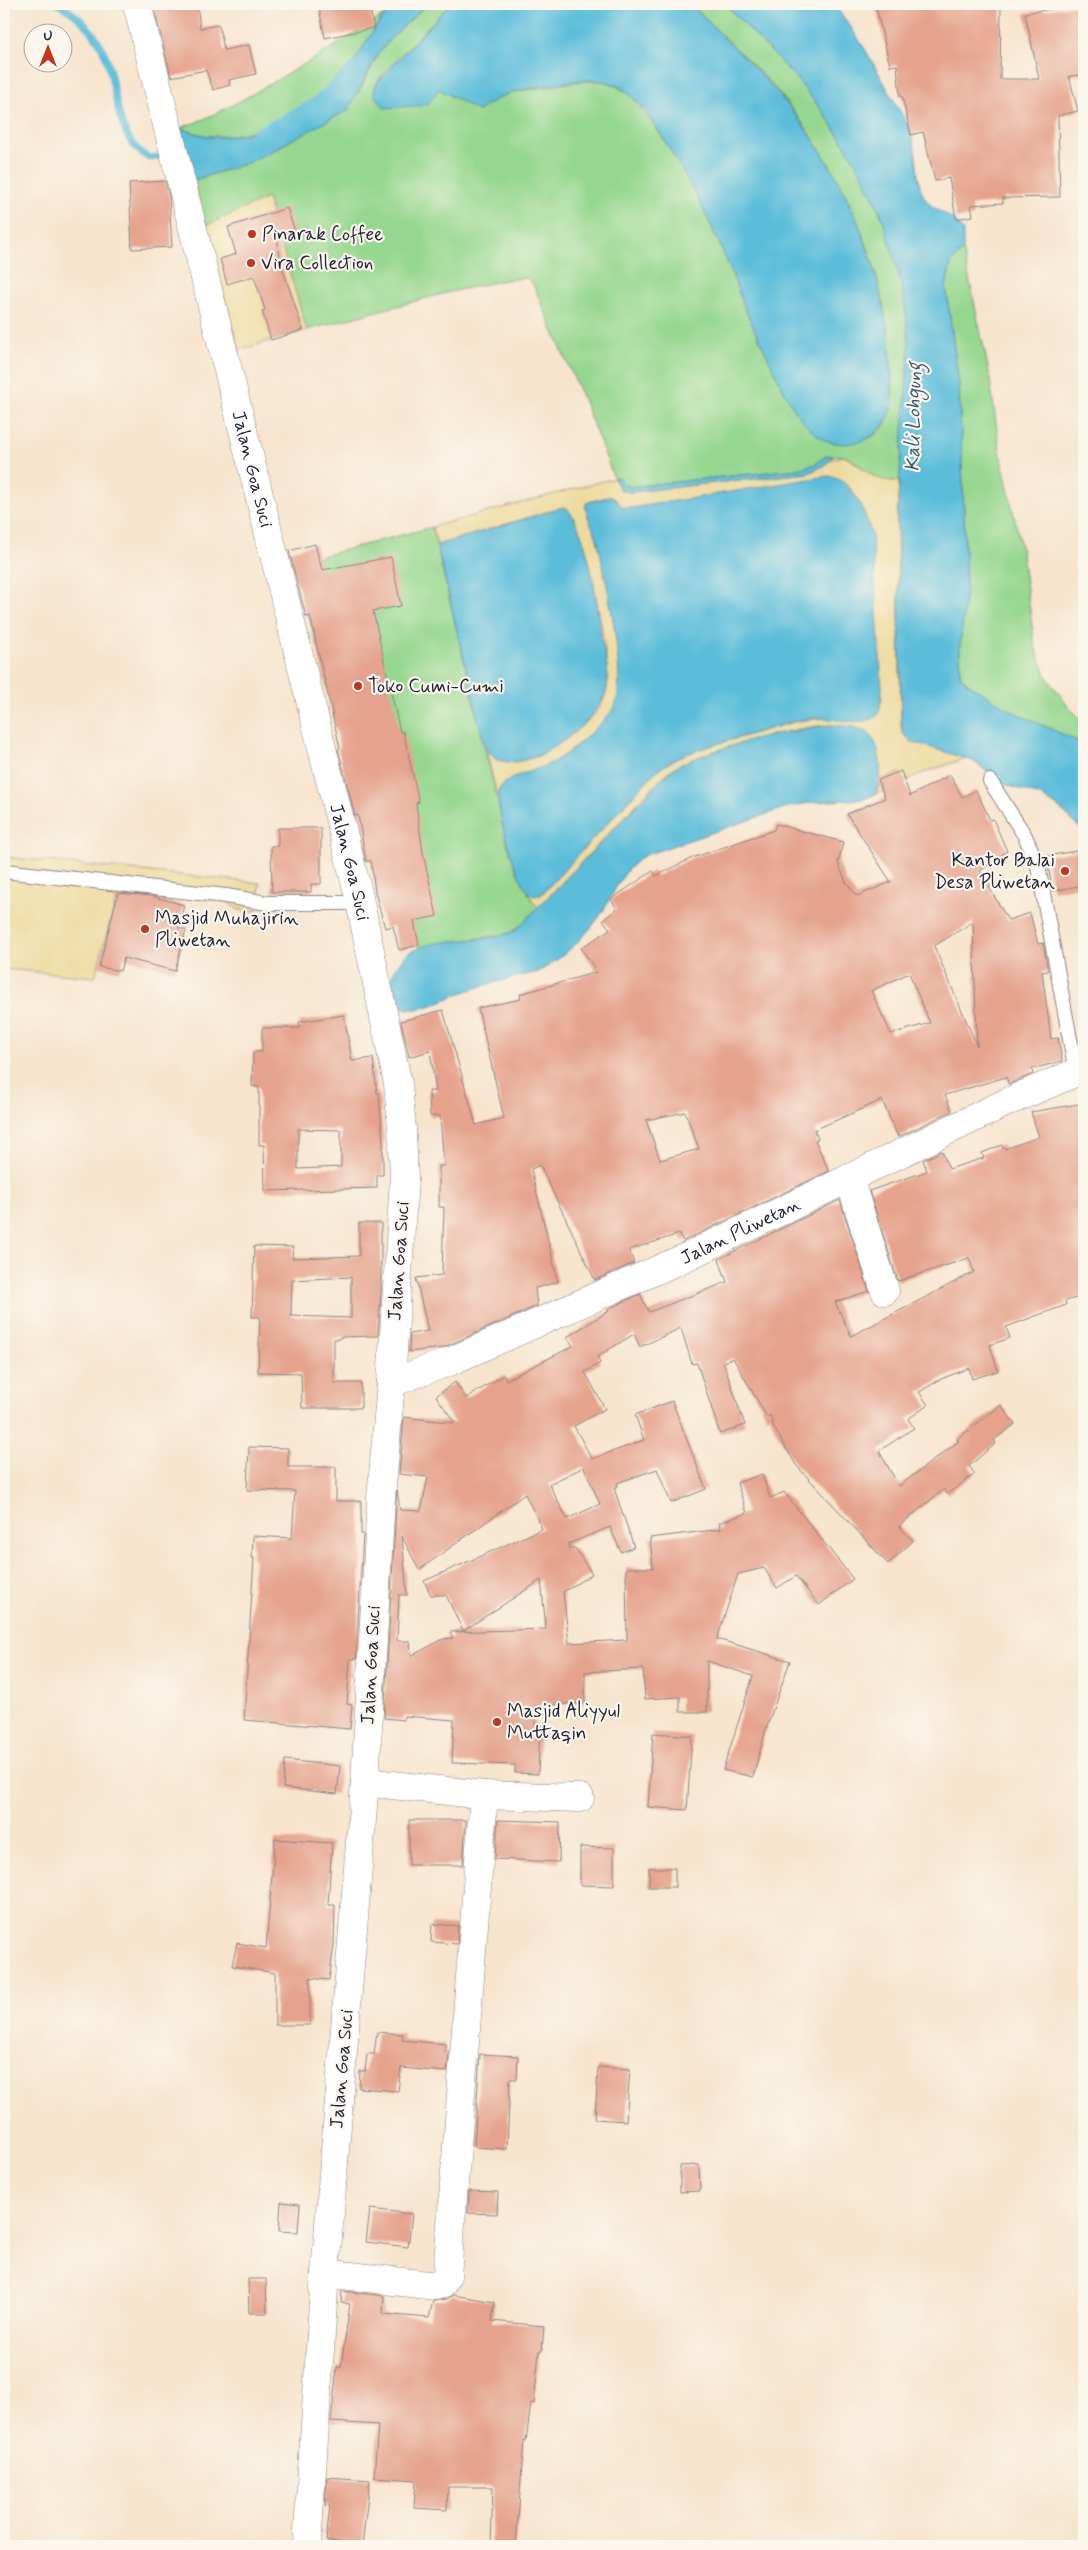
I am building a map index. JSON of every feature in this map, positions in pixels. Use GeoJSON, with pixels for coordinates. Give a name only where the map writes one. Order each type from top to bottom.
{"type":"FeatureCollection","features":[{"type":"Feature","properties":{"kind":"street","name":"Jalan Goa Suci"},"geometry":{"type":"LineString","coordinates":[[137,4],[360,903],[398,1084],[402,1129],[404,1179],[391,1383],[381,1498],[365,1782],[326,2273],[307,2546]]}},
{"type":"Feature","properties":{"kind":"street","name":"Jalan Pliwetan"},"geometry":{"type":"LineString","coordinates":[[391,1383],[451,1361],[684,1258],[849,1178],[1080,1070]]}},
{"type":"Feature","properties":{"kind":"street"},"geometry":{"type":"LineString","coordinates":[[849,1178],[885,1291]]}},
{"type":"Feature","properties":{"kind":"street"},"geometry":{"type":"LineString","coordinates":[[365,1782],[484,1795],[580,1798]]}},
{"type":"Feature","properties":{"kind":"street"},"geometry":{"type":"LineString","coordinates":[[326,2273],[436,2286],[442,2284],[447,2276],[484,1795]]}},
{"type":"Feature","properties":{"kind":"lane"},"geometry":{"type":"LineString","coordinates":[[990,781],[1025,836],[1038,866],[1080,1070]]}},
{"type":"Feature","properties":{"kind":"lane"},"geometry":{"type":"LineString","coordinates":[[4,871],[267,903],[360,903]]}},
{"type":"Feature","properties":{"kind":"green space"},"geometry":{"type":"Polygon","coordinates":[[[427,4],[450,4],[383,74],[376,84],[374,93],[439,89],[478,111],[495,98],[507,93],[582,81],[602,81],[613,84],[631,95],[659,132],[692,185],[727,260],[747,314],[823,439],[841,442],[860,441],[869,438],[884,427],[888,418],[892,396],[892,373],[887,328],[872,262],[848,200],[815,141],[774,87],[691,4],[725,4],[792,74],[832,124],[865,178],[889,237],[898,267],[904,298],[909,349],[907,406],[899,481],[881,480],[869,474],[846,457],[827,455],[815,464],[798,469],[626,487],[619,478],[614,478],[583,399],[533,284],[527,278],[504,280],[442,294],[307,330],[267,198],[205,226],[194,180],[229,169],[278,148],[359,92],[377,56],[390,39],[427,4]]]}},
{"type":"Feature","properties":{"kind":"green space"},"geometry":{"type":"Polygon","coordinates":[[[384,15],[354,63],[337,83],[323,96],[288,118],[269,126],[231,136],[205,135],[180,128],[220,112],[384,15]]]}},
{"type":"Feature","properties":{"kind":"green space"},"geometry":{"type":"Polygon","coordinates":[[[963,250],[989,372],[1000,452],[1021,547],[1035,647],[1047,677],[1070,709],[1084,721],[1084,744],[1011,711],[967,683],[960,675],[960,646],[966,588],[964,513],[959,385],[946,287],[951,263],[963,250]]]}},
{"type":"Feature","properties":{"kind":"green space"},"geometry":{"type":"Polygon","coordinates":[[[432,527],[505,833],[519,873],[538,908],[526,922],[510,933],[419,948],[407,893],[316,642],[295,563],[432,527]]]}},
{"type":"Feature","properties":{"kind":"sand"},"geometry":{"type":"Polygon","coordinates":[[[267,198],[307,330],[239,350],[205,226],[267,198]]]}},
{"type":"Feature","properties":{"kind":"sand"},"geometry":{"type":"Polygon","coordinates":[[[843,456],[874,476],[889,481],[899,481],[897,523],[901,728],[918,743],[966,758],[920,774],[874,795],[878,788],[881,773],[878,756],[869,734],[836,725],[816,726],[771,735],[698,757],[666,773],[538,908],[527,892],[533,896],[541,895],[653,774],[668,762],[686,753],[797,721],[825,718],[865,721],[882,701],[870,530],[854,494],[849,487],[835,477],[631,508],[622,507],[612,496],[588,502],[585,507],[600,550],[614,624],[619,695],[615,708],[610,714],[576,746],[552,763],[503,784],[499,790],[498,798],[485,747],[490,755],[522,758],[538,756],[557,745],[587,721],[599,709],[605,696],[607,674],[605,651],[588,562],[572,516],[564,507],[437,545],[432,527],[614,478],[619,487],[630,492],[808,473],[843,456]]]}},
{"type":"Feature","properties":{"kind":"sand"},"geometry":{"type":"Polygon","coordinates":[[[4,857],[260,883],[257,911],[239,910],[226,901],[119,888],[95,977],[4,969],[4,857]]]}},
{"type":"Feature","properties":{"kind":"water"},"geometry":{"type":"Polygon","coordinates":[[[396,4],[427,4],[390,39],[377,56],[348,110],[250,162],[194,180],[180,128],[200,135],[213,137],[231,136],[269,126],[288,118],[324,96],[338,83],[376,27],[396,4]]]}},
{"type":"Feature","properties":{"kind":"water"},"geometry":{"type":"Polygon","coordinates":[[[450,4],[691,4],[755,68],[791,109],[812,137],[830,167],[847,198],[861,230],[872,263],[888,331],[892,400],[889,416],[876,433],[856,443],[834,443],[816,435],[804,423],[794,409],[756,334],[719,243],[689,183],[646,111],[621,88],[604,81],[586,80],[530,88],[504,96],[478,111],[439,89],[427,105],[385,108],[374,95],[376,84],[450,4]]]}},
{"type":"Feature","properties":{"kind":"water","name":"Kali Lohgung"},"geometry":{"type":"Polygon","coordinates":[[[725,4],[833,4],[865,49],[908,127],[914,145],[919,182],[924,197],[933,207],[954,220],[963,231],[963,250],[951,263],[946,287],[959,385],[964,513],[966,588],[960,646],[960,675],[967,683],[1011,711],[1084,744],[1084,832],[1060,809],[1043,797],[1004,784],[973,761],[910,741],[902,733],[897,515],[909,348],[906,312],[899,275],[881,213],[856,163],[829,120],[797,79],[725,4]]]}},
{"type":"Feature","properties":{"kind":"water"},"geometry":{"type":"Polygon","coordinates":[[[827,455],[833,457],[823,466],[808,473],[630,492],[621,490],[614,478],[619,478],[628,487],[798,469],[815,464],[827,455]]]}},
{"type":"Feature","properties":{"kind":"water"},"geometry":{"type":"Polygon","coordinates":[[[828,476],[837,478],[852,491],[867,519],[872,537],[882,688],[880,709],[877,716],[855,722],[822,718],[799,720],[715,744],[676,759],[653,774],[541,895],[531,895],[519,875],[507,843],[500,810],[500,787],[511,779],[551,763],[568,753],[606,718],[612,711],[617,699],[619,679],[610,601],[597,539],[586,512],[586,503],[612,496],[622,507],[631,508],[828,476]]]}},
{"type":"Feature","properties":{"kind":"water"},"geometry":{"type":"Polygon","coordinates":[[[563,507],[567,508],[582,536],[592,573],[607,666],[607,688],[602,701],[592,715],[579,729],[563,741],[546,752],[529,759],[512,762],[498,760],[485,747],[437,545],[563,507]]]}},
{"type":"Feature","properties":{"kind":"water"},"geometry":{"type":"Polygon","coordinates":[[[833,725],[864,730],[875,742],[880,761],[880,780],[874,795],[863,799],[815,802],[788,807],[645,855],[625,873],[603,911],[583,937],[547,967],[538,972],[480,987],[417,1009],[400,1006],[392,998],[390,981],[404,957],[410,952],[435,944],[490,938],[515,931],[672,769],[687,761],[727,747],[796,730],[833,725]]]}},
{"type":"Feature","properties":{"kind":"building"},"geometry":{"type":"Polygon","coordinates":[[[153,4],[197,4],[200,28],[219,25],[224,50],[249,45],[256,74],[229,80],[230,85],[213,90],[206,70],[171,77],[153,4]]]}},
{"type":"Feature","properties":{"kind":"building"},"geometry":{"type":"Polygon","coordinates":[[[318,4],[369,4],[374,28],[325,38],[318,4]]]}},
{"type":"Feature","properties":{"kind":"building"},"geometry":{"type":"Polygon","coordinates":[[[875,4],[1001,4],[1000,79],[1039,79],[1025,13],[1084,4],[1084,75],[1069,76],[1078,111],[1058,116],[1060,197],[1003,198],[1003,203],[971,205],[973,216],[956,219],[949,178],[935,181],[923,132],[911,135],[902,96],[900,96],[897,65],[890,66],[875,4]]]}},
{"type":"Feature","properties":{"kind":"building"},"geometry":{"type":"Polygon","coordinates":[[[165,181],[169,196],[172,247],[132,249],[129,183],[165,181]]]}},
{"type":"Feature","properties":{"kind":"building"},"geometry":{"type":"Polygon","coordinates":[[[287,208],[295,232],[277,239],[282,267],[303,330],[271,340],[262,311],[265,310],[254,276],[227,284],[220,259],[236,254],[228,227],[287,208]]]}},
{"type":"Feature","properties":{"kind":"building"},"geometry":{"type":"Polygon","coordinates":[[[315,544],[322,570],[391,557],[401,606],[373,611],[400,732],[403,731],[419,802],[416,803],[423,853],[437,916],[414,921],[419,945],[399,950],[393,926],[385,928],[375,892],[371,861],[366,861],[358,815],[355,816],[338,749],[340,748],[310,616],[306,617],[289,551],[315,544]]]}},
{"type":"Feature","properties":{"kind":"building"},"geometry":{"type":"Polygon","coordinates":[[[901,771],[910,796],[950,775],[962,797],[976,790],[990,820],[993,819],[1007,851],[980,871],[991,886],[989,887],[1008,920],[1030,913],[1038,944],[1043,943],[1048,971],[1042,972],[1051,1039],[1058,1038],[1062,1061],[1032,1069],[1033,1074],[1009,1084],[1006,1077],[945,1095],[952,1111],[898,1137],[882,1100],[814,1130],[818,1139],[815,1140],[829,1171],[683,1241],[679,1234],[629,1250],[634,1263],[595,1280],[540,1165],[531,1169],[558,1282],[535,1288],[537,1306],[442,1348],[409,1352],[410,1334],[428,1331],[416,1278],[442,1275],[444,1207],[439,1207],[439,1166],[444,1166],[440,1116],[430,1116],[429,1091],[436,1091],[430,1051],[409,1057],[401,1021],[443,1010],[476,1125],[504,1118],[478,1008],[521,999],[520,994],[597,972],[581,948],[610,929],[603,920],[617,909],[611,899],[653,871],[656,876],[692,858],[774,830],[776,824],[843,842],[838,863],[846,882],[857,896],[891,882],[847,814],[885,798],[878,780],[901,771]],[[973,922],[934,946],[977,1046],[973,922]],[[909,973],[871,991],[891,1034],[930,1023],[909,973]],[[685,1112],[646,1120],[660,1160],[699,1149],[685,1112]]]}},
{"type":"Feature","properties":{"kind":"building"},"geometry":{"type":"Polygon","coordinates":[[[278,828],[321,828],[321,884],[311,884],[311,892],[272,892],[271,846],[278,846],[278,828]]]}},
{"type":"Feature","properties":{"kind":"building","name":"Kantor Balai Desa Pliwetan"},"geometry":{"type":"Polygon","coordinates":[[[1077,851],[1083,885],[1053,891],[1046,856],[1077,851]]]}},
{"type":"Feature","properties":{"kind":"building","name":"Masjid Muhajirin Pliwetan"},"geometry":{"type":"Polygon","coordinates":[[[118,893],[151,896],[184,905],[178,928],[186,930],[175,971],[124,958],[120,971],[99,967],[118,893]]]}},
{"type":"Feature","properties":{"kind":"building"},"geometry":{"type":"Polygon","coordinates":[[[344,1015],[352,1061],[373,1058],[377,1093],[379,1093],[383,1142],[383,1175],[377,1175],[377,1188],[265,1191],[264,1145],[259,1145],[259,1087],[252,1086],[253,1052],[262,1052],[262,1028],[300,1028],[299,1022],[344,1015]],[[298,1129],[298,1169],[341,1167],[341,1130],[298,1129]]]}},
{"type":"Feature","properties":{"kind":"building"},"geometry":{"type":"Polygon","coordinates":[[[1084,1103],[1084,1296],[1065,1301],[1066,1305],[1006,1327],[1010,1338],[990,1345],[998,1371],[972,1379],[969,1368],[941,1379],[919,1392],[928,1405],[908,1419],[914,1428],[879,1451],[899,1486],[959,1441],[957,1439],[1001,1405],[1015,1424],[994,1440],[996,1443],[969,1466],[975,1474],[947,1494],[944,1489],[899,1526],[913,1541],[888,1564],[796,1465],[774,1428],[770,1415],[767,1417],[733,1358],[723,1362],[745,1425],[720,1434],[697,1363],[692,1364],[681,1328],[640,1347],[634,1334],[597,1357],[600,1363],[585,1372],[605,1409],[574,1426],[592,1459],[644,1440],[635,1415],[672,1401],[706,1489],[671,1503],[657,1469],[617,1483],[618,1486],[614,1488],[634,1547],[621,1552],[610,1527],[568,1544],[569,1549],[575,1548],[592,1574],[563,1592],[569,1643],[627,1640],[626,1568],[653,1568],[650,1538],[721,1529],[719,1523],[747,1513],[737,1483],[762,1474],[770,1498],[784,1492],[853,1579],[819,1605],[796,1576],[777,1588],[764,1568],[738,1574],[717,1639],[790,1661],[766,1729],[753,1777],[723,1770],[753,1676],[707,1661],[707,1712],[680,1712],[680,1697],[645,1699],[643,1669],[585,1672],[585,1703],[535,1706],[535,1725],[540,1725],[538,1774],[515,1773],[515,1765],[452,1763],[454,1720],[404,1716],[404,1720],[384,1718],[397,1489],[400,1510],[421,1511],[428,1477],[399,1474],[404,1417],[455,1423],[436,1396],[455,1382],[466,1398],[504,1375],[506,1380],[573,1346],[567,1337],[609,1311],[608,1309],[640,1294],[649,1312],[727,1282],[719,1259],[840,1200],[869,1291],[835,1302],[851,1336],[974,1272],[969,1258],[898,1281],[869,1191],[927,1171],[923,1160],[942,1151],[949,1169],[984,1158],[982,1153],[1002,1145],[1004,1149],[1039,1137],[1031,1112],[1084,1103]],[[584,1467],[549,1484],[567,1519],[600,1504],[584,1467]],[[525,1494],[419,1570],[402,1536],[407,1595],[399,1595],[397,1641],[410,1641],[411,1656],[443,1639],[453,1638],[450,1632],[546,1629],[541,1580],[463,1631],[446,1595],[431,1595],[424,1581],[542,1529],[525,1494]]]}},
{"type":"Feature","properties":{"kind":"building"},"geometry":{"type":"Polygon","coordinates":[[[359,1223],[381,1223],[381,1291],[378,1336],[340,1337],[340,1339],[334,1339],[334,1383],[361,1383],[361,1408],[302,1408],[301,1373],[258,1372],[260,1317],[252,1317],[254,1246],[293,1247],[292,1258],[359,1256],[359,1223]],[[351,1277],[292,1280],[291,1316],[351,1318],[351,1277]]]}},
{"type":"Feature","properties":{"kind":"building"},"geometry":{"type":"Polygon","coordinates":[[[249,1447],[288,1448],[288,1467],[336,1467],[336,1501],[361,1501],[361,1534],[363,1534],[356,1659],[350,1659],[347,1704],[352,1705],[350,1729],[244,1720],[254,1558],[252,1558],[253,1536],[292,1538],[295,1491],[247,1490],[249,1447]]]}},
{"type":"Feature","properties":{"kind":"building"},"geometry":{"type":"Polygon","coordinates":[[[653,1733],[692,1736],[687,1810],[648,1807],[653,1733]]]}},
{"type":"Feature","properties":{"kind":"building"},"geometry":{"type":"Polygon","coordinates":[[[285,1760],[340,1766],[337,1794],[283,1788],[285,1760]]]}},
{"type":"Feature","properties":{"kind":"building"},"geometry":{"type":"Polygon","coordinates":[[[409,1820],[466,1820],[463,1865],[409,1865],[409,1820]]]}},
{"type":"Feature","properties":{"kind":"building"},"geometry":{"type":"Polygon","coordinates":[[[498,1820],[560,1822],[559,1862],[495,1859],[498,1820]]]}},
{"type":"Feature","properties":{"kind":"building"},"geometry":{"type":"Polygon","coordinates":[[[275,1839],[332,1843],[328,1905],[335,1905],[334,1945],[329,1980],[310,1978],[310,2025],[275,2025],[275,1973],[232,1966],[237,1943],[266,1948],[275,1839]]]}},
{"type":"Feature","properties":{"kind":"building"},"geometry":{"type":"Polygon","coordinates":[[[580,1847],[614,1848],[614,1886],[580,1885],[580,1847]]]}},
{"type":"Feature","properties":{"kind":"building"},"geometry":{"type":"Polygon","coordinates":[[[649,1868],[675,1868],[675,1887],[649,1887],[649,1868]]]}},
{"type":"Feature","properties":{"kind":"building"},"geometry":{"type":"Polygon","coordinates":[[[432,1924],[458,1926],[457,1944],[431,1942],[432,1924]]]}},
{"type":"Feature","properties":{"kind":"building"},"geometry":{"type":"Polygon","coordinates":[[[377,2032],[403,2034],[402,2040],[445,2044],[445,2052],[449,2053],[447,2072],[401,2068],[398,2091],[359,2088],[360,2071],[365,2071],[367,2054],[374,2054],[377,2032]]]}},
{"type":"Feature","properties":{"kind":"building"},"geometry":{"type":"Polygon","coordinates":[[[480,2054],[518,2056],[517,2079],[510,2079],[507,2149],[474,2147],[480,2054]]]}},
{"type":"Feature","properties":{"kind":"building"},"geometry":{"type":"Polygon","coordinates":[[[598,2067],[630,2069],[626,2121],[595,2119],[598,2067]]]}},
{"type":"Feature","properties":{"kind":"building"},"geometry":{"type":"Polygon","coordinates":[[[699,2165],[700,2191],[680,2192],[680,2166],[699,2165]]]}},
{"type":"Feature","properties":{"kind":"building"},"geometry":{"type":"Polygon","coordinates":[[[469,2191],[498,2192],[497,2214],[468,2213],[469,2191]]]}},
{"type":"Feature","properties":{"kind":"building"},"geometry":{"type":"Polygon","coordinates":[[[281,2202],[300,2204],[298,2232],[279,2231],[281,2202]]]}},
{"type":"Feature","properties":{"kind":"building"},"geometry":{"type":"Polygon","coordinates":[[[370,2209],[412,2214],[408,2247],[366,2242],[370,2209]]]}},
{"type":"Feature","properties":{"kind":"building"},"geometry":{"type":"Polygon","coordinates":[[[248,2279],[266,2279],[267,2313],[249,2313],[248,2279]]]}},
{"type":"Feature","properties":{"kind":"building"},"geometry":{"type":"Polygon","coordinates":[[[342,2291],[384,2296],[383,2314],[429,2318],[433,2301],[447,2299],[453,2295],[495,2302],[492,2321],[544,2326],[542,2351],[539,2351],[534,2404],[531,2403],[526,2441],[524,2440],[516,2546],[491,2546],[493,2487],[448,2487],[447,2510],[414,2508],[416,2480],[374,2477],[378,2425],[331,2422],[337,2367],[341,2367],[350,2304],[341,2303],[342,2291]]]}},
{"type":"Feature","properties":{"kind":"building"},"geometry":{"type":"Polygon","coordinates":[[[327,2477],[370,2480],[362,2546],[326,2541],[330,2506],[325,2505],[327,2477]]]}},
{"type":"Feature","properties":{"kind":"waterway"},"geometry":{"type":"LineString","coordinates":[[58,4],[66,8],[87,26],[103,49],[110,70],[123,127],[129,139],[138,150],[149,158],[169,156]]}},
{"type":"Feature","properties":{"kind":"waterway"},"geometry":{"type":"LineString","coordinates":[[256,132],[314,102],[353,66]]}},
{"type":"Feature","properties":{"kind":"place","name":"Pinarak Coffee"},"geometry":{"type":"Point","coordinates":[252,234]}},
{"type":"Feature","properties":{"kind":"place","name":"Vira Collection"},"geometry":{"type":"Point","coordinates":[251,263]}},
{"type":"Feature","properties":{"kind":"place","name":"Toko Cumi-Cumi"},"geometry":{"type":"Point","coordinates":[358,686]}},
{"type":"Feature","properties":{"kind":"place","name":"Kantor Balai Desa Pliwetan"},"geometry":{"type":"Point","coordinates":[1065,871]}},
{"type":"Feature","properties":{"kind":"place","name":"Masjid Muhajirin Pliwetan"},"geometry":{"type":"Point","coordinates":[145,929]}},
{"type":"Feature","properties":{"kind":"place","name":"Masjid Aliyyul Muttaqin"},"geometry":{"type":"Point","coordinates":[497,1722]}}]}
